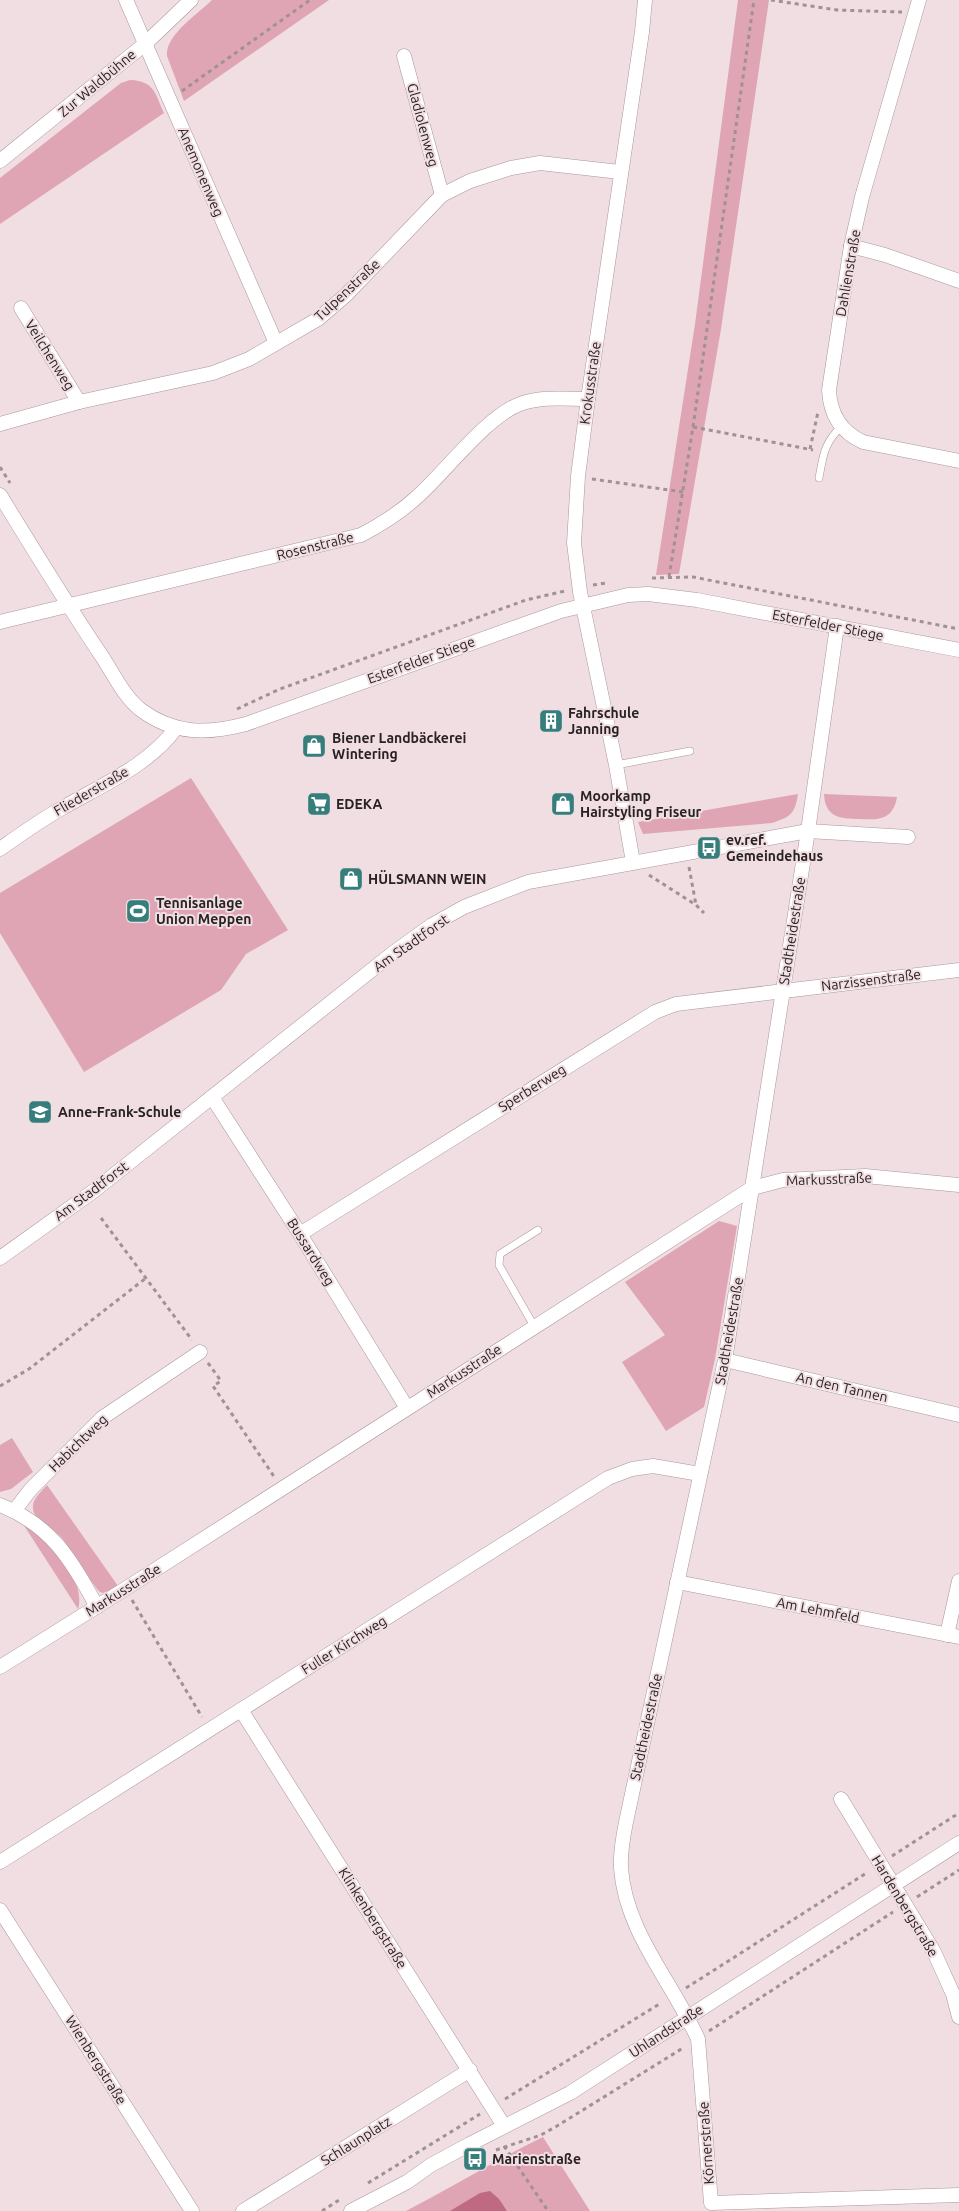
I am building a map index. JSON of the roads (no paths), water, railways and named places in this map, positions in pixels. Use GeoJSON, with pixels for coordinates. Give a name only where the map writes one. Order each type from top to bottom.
{"type":"FeatureCollection","features":[{"type":"Feature","properties":{"kind":"street","name":"Anemonenweg"},"geometry":{"type":"LineString","coordinates":[[126,0],[276,344]]}},
{"type":"Feature","properties":{"kind":"street","name":"Zur Waldbühne"},"geometry":{"type":"LineString","coordinates":[[0,161],[145,44],[191,0]]}},
{"type":"Feature","properties":{"kind":"street","name":"Krokusstraße"},"geometry":{"type":"LineString","coordinates":[[633,862],[616,765],[583,604],[574,543],[578,476],[588,399],[642,32],[645,0]]}},
{"type":"Feature","properties":{"kind":"street","name":"Dahlienstraße"},"geometry":{"type":"LineString","coordinates":[[917,6],[862,197],[851,246],[829,390],[830,404],[841,427],[851,436],[863,442],[959,460]]}},
{"type":"Feature","properties":{"kind":"street","name":"Gladiolenweg"},"geometry":{"type":"LineString","coordinates":[[404,56],[442,195]]}},
{"type":"Feature","properties":{"kind":"street","name":"Tulpenstraße"},"geometry":{"type":"LineString","coordinates":[[0,424],[79,402],[213,373],[249,359],[318,319],[346,295],[442,195],[470,181],[510,168],[540,163],[620,172]]}},
{"type":"Feature","properties":{"kind":"street"},"geometry":{"type":"LineString","coordinates":[[851,246],[885,254],[959,281]]}},
{"type":"Feature","properties":{"kind":"street","name":"Veilchenweg"},"geometry":{"type":"LineString","coordinates":[[21,308],[79,402]]}},
{"type":"Feature","properties":{"kind":"street","name":"Rosenstraße"},"geometry":{"type":"LineString","coordinates":[[0,622],[361,535],[390,519],[418,497],[498,416],[519,404],[542,398],[588,399]]}},
{"type":"Feature","properties":{"kind":"street","name":"Esterfelder Stiege"},"geometry":{"type":"LineString","coordinates":[[0,495],[128,696],[141,710],[176,728],[197,732],[221,731],[246,724],[583,604],[628,595],[667,595],[959,650]]}},
{"type":"Feature","properties":{"kind":"street","name":"Stadtheidestraße"},"geometry":{"type":"LineString","coordinates":[[688,2017],[641,1935],[629,1905],[621,1867],[626,1822],[725,1360],[808,831],[837,626]]}},
{"type":"Feature","properties":{"kind":"street","name":"Fliederstraße"},"geometry":{"type":"LineString","coordinates":[[0,848],[48,816],[148,758],[165,743],[176,728]]}},
{"type":"Feature","properties":{"kind":"street","name":"Am Stadtforst"},"geometry":{"type":"LineString","coordinates":[[0,1258],[95,1190],[393,953],[432,925],[464,907],[528,882],[808,831],[908,837]]}},
{"type":"Feature","properties":{"kind":"street","name":"Narzissenstraße"},"geometry":{"type":"LineString","coordinates":[[782,990],[959,970]]}},
{"type":"Feature","properties":{"kind":"street","name":"Sperberweg"},"geometry":{"type":"LineString","coordinates":[[300,1234],[655,1012],[676,1004],[782,990]]}},
{"type":"Feature","properties":{"kind":"street","name":"Bussardweg"},"geometry":{"type":"LineString","coordinates":[[212,1097],[300,1234],[407,1408]]}},
{"type":"Feature","properties":{"kind":"street","name":"Markusstraße"},"geometry":{"type":"LineString","coordinates":[[0,1667],[97,1607],[752,1188],[783,1180],[865,1176],[959,1185]]}},
{"type":"Feature","properties":{"kind":"street","name":"Habichtweg"},"geometry":{"type":"LineString","coordinates":[[14,1511],[31,1489],[102,1418],[200,1352]]}},
{"type":"Feature","properties":{"kind":"street","name":"An den Tannen"},"geometry":{"type":"LineString","coordinates":[[725,1360],[959,1415]]}},
{"type":"Feature","properties":{"kind":"street","name":"Fuller Kirchweg"},"geometry":{"type":"LineString","coordinates":[[0,1862],[608,1478],[632,1468],[653,1466],[700,1474]]}},
{"type":"Feature","properties":{"kind":"street"},"geometry":{"type":"LineString","coordinates":[[0,1505],[14,1511],[54,1538],[84,1583],[97,1607]]}},
{"type":"Feature","properties":{"kind":"street"},"geometry":{"type":"LineString","coordinates":[[953,1636],[959,1581]]}},
{"type":"Feature","properties":{"kind":"street","name":"Am Lehmfeld"},"geometry":{"type":"LineString","coordinates":[[677,1582],[953,1636]]}},
{"type":"Feature","properties":{"kind":"street","name":"Klinkenbergstraße"},"geometry":{"type":"LineString","coordinates":[[241,1710],[504,2126]]}},
{"type":"Feature","properties":{"kind":"street","name":"Hardenbergstraße"},"geometry":{"type":"LineString","coordinates":[[841,1799],[941,1967],[959,2017]]}},
{"type":"Feature","properties":{"kind":"street","name":"Uhlandstraße"},"geometry":{"type":"LineString","coordinates":[[351,2211],[367,2207],[431,2165],[570,2093],[959,1843]]}},
{"type":"Feature","properties":{"kind":"street","name":"Wienbergstraße"},"geometry":{"type":"LineString","coordinates":[[0,1910],[192,2211]]}},
{"type":"Feature","properties":{"kind":"street","name":"Körnerstraße"},"geometry":{"type":"LineString","coordinates":[[688,2017],[698,2039],[710,2203],[959,2195]]}},
{"type":"Feature","properties":{"kind":"street","name":"Schlaunplatz"},"geometry":{"type":"LineString","coordinates":[[243,2211],[470,2070]]}},
{"type":"Feature","properties":{"kind":"lane"},"geometry":{"type":"LineString","coordinates":[[819,478],[824,452],[830,438],[841,427]]}},
{"type":"Feature","properties":{"kind":"lane"},"geometry":{"type":"LineString","coordinates":[[616,765],[690,751]]}},
{"type":"Feature","properties":{"kind":"lane"},"geometry":{"type":"LineString","coordinates":[[534,1326],[499,1265],[500,1254],[538,1230]]}},
{"type":"Feature","properties":{"kind":"place","name":"Fahrschule Janning"},"geometry":{"type":"Point","coordinates":[551,721]}},
{"type":"Feature","properties":{"kind":"place","name":"Biener Landbäckerei Wintering"},"geometry":{"type":"Point","coordinates":[314,746]}},
{"type":"Feature","properties":{"kind":"place","name":"EDEKA"},"geometry":{"type":"Point","coordinates":[319,804]}},
{"type":"Feature","properties":{"kind":"place","name":"Moorkamp Hairstyling Friseur"},"geometry":{"type":"Point","coordinates":[563,804]}},
{"type":"Feature","properties":{"kind":"place","name":"ev.ref. Gemeindehaus"},"geometry":{"type":"Point","coordinates":[709,848]}},
{"type":"Feature","properties":{"kind":"place","name":"HÜLSMANN WEIN"},"geometry":{"type":"Point","coordinates":[351,879]}},
{"type":"Feature","properties":{"kind":"place","name":"Tennisanlage Union Meppen"},"geometry":{"type":"Point","coordinates":[138,911]}},
{"type":"Feature","properties":{"kind":"place","name":"Anne-Frank-Schule"},"geometry":{"type":"Point","coordinates":[40,1112]}},
{"type":"Feature","properties":{"kind":"place","name":"Marienstraße"},"geometry":{"type":"Point","coordinates":[475,2159]}}]}
